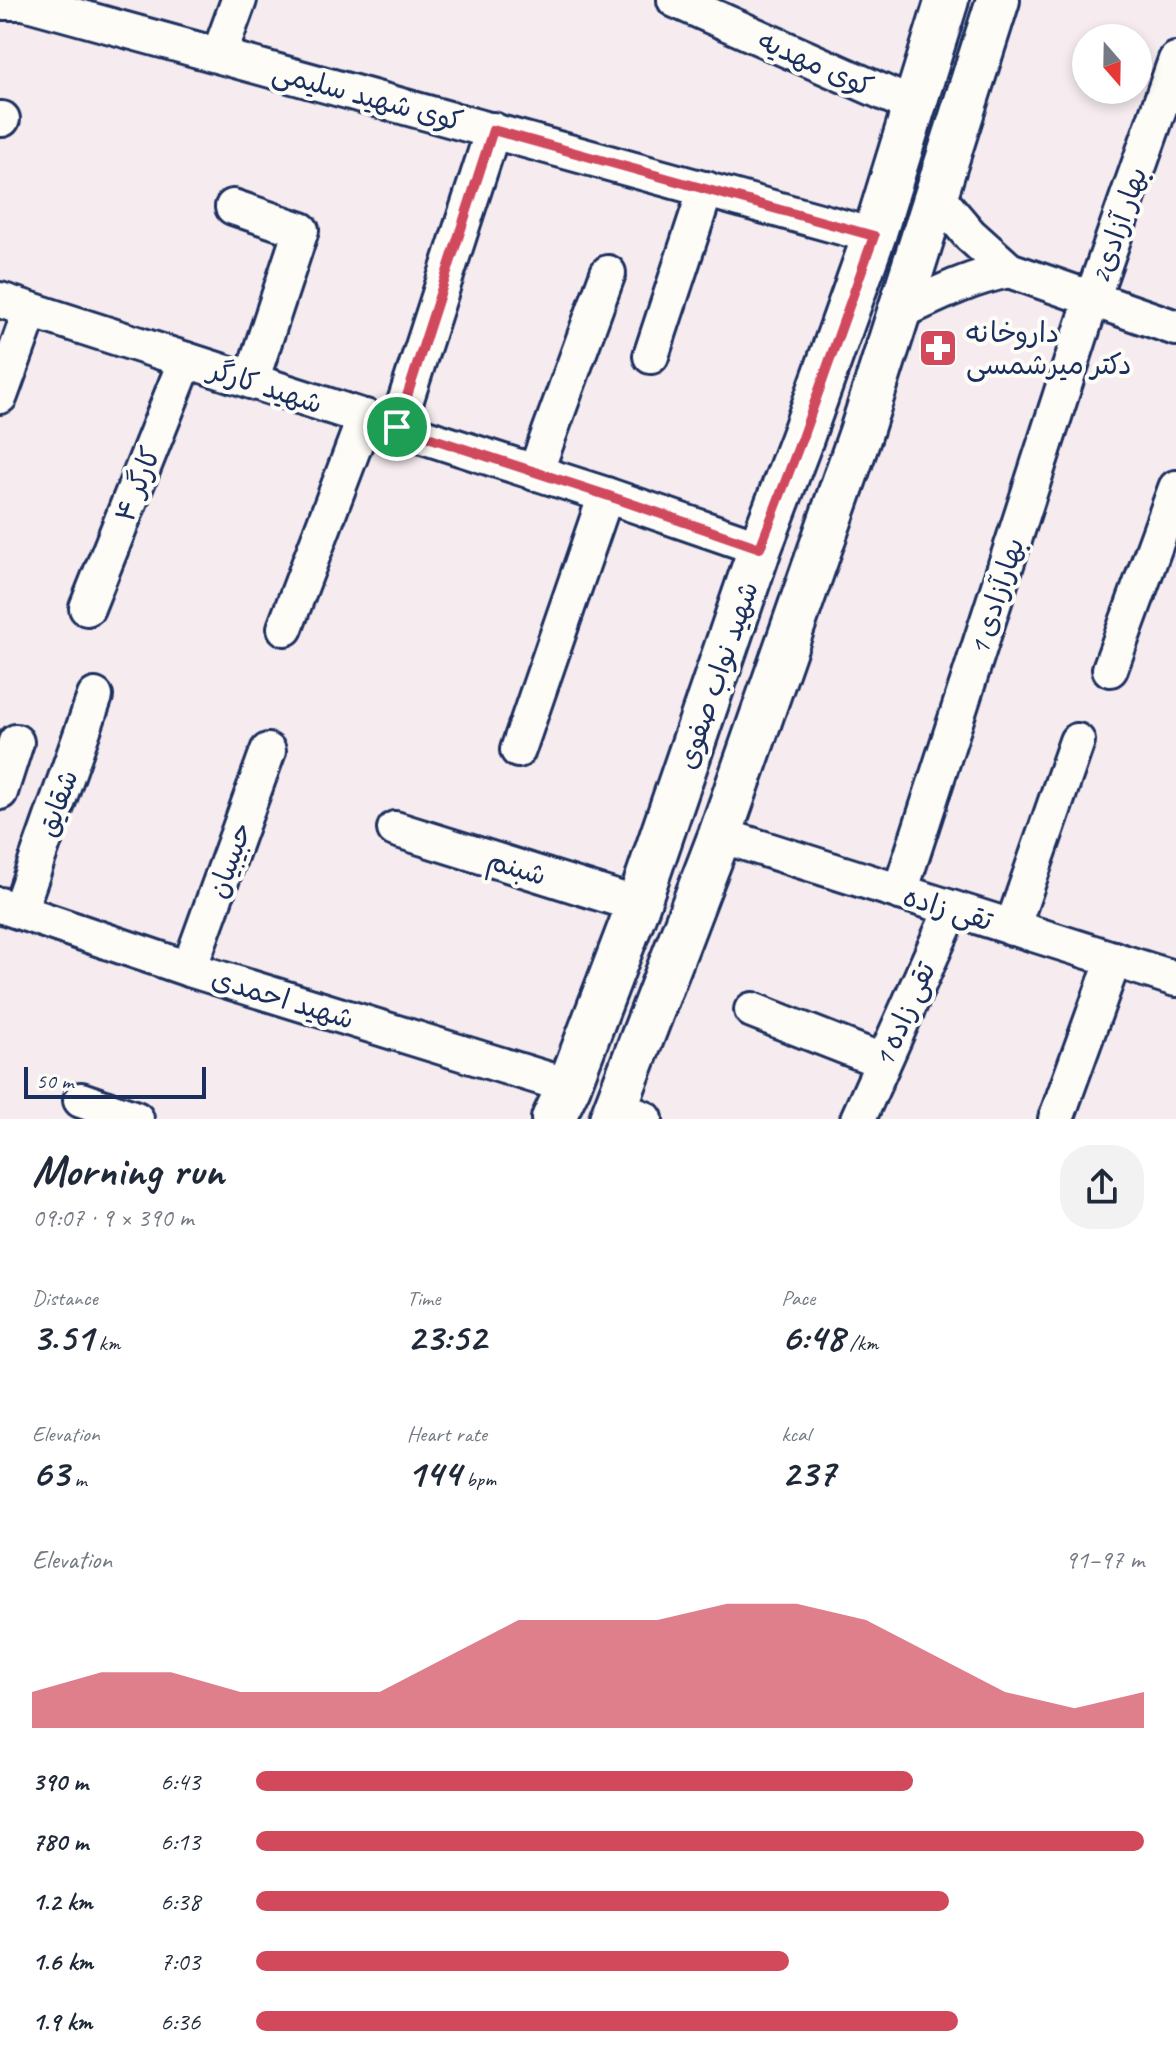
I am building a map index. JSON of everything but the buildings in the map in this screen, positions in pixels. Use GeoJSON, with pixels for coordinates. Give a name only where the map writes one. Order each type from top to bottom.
{"type":"FeatureCollection","features":[{"type":"Feature","properties":{"kind":"main road","name":"شهید نواب صفوی"},"geometry":{"type":"LineString","coordinates":[[561,1102],[638,905],[760,548],[874,236],[947,0]]}},
{"type":"Feature","properties":{"kind":"main road","name":"شهید نواب صفوی"},"geometry":{"type":"LineString","coordinates":[[624,1115],[860,435],[998,0]]}},
{"type":"Feature","properties":{"kind":"street"},"geometry":{"type":"LineString","coordinates":[[219,55],[239,0]]}},
{"type":"Feature","properties":{"kind":"street","name":"کوی مهدیه"},"geometry":{"type":"LineString","coordinates":[[675,0],[914,106]]}},
{"type":"Feature","properties":{"kind":"street","name":"کوی شهید سلیمی"},"geometry":{"type":"LineString","coordinates":[[2,7],[24,2],[874,236]]}},
{"type":"Feature","properties":{"kind":"street","name":"بهار آزادی2"},"geometry":{"type":"LineString","coordinates":[[1092,299],[1176,60]]}},
{"type":"Feature","properties":{"kind":"street"},"geometry":{"type":"LineString","coordinates":[[397,427],[493,130]]}},
{"type":"Feature","properties":{"kind":"street"},"geometry":{"type":"LineString","coordinates":[[651,356],[706,189]]}},
{"type":"Feature","properties":{"kind":"street"},"geometry":{"type":"LineString","coordinates":[[936,195],[985,251],[1009,270],[1176,328]]}},
{"type":"Feature","properties":{"kind":"street"},"geometry":{"type":"LineString","coordinates":[[233,207],[301,230],[251,381]]}},
{"type":"Feature","properties":{"kind":"street"},"geometry":{"type":"LineString","coordinates":[[900,312],[956,285],[1009,270]]}},
{"type":"Feature","properties":{"kind":"street"},"geometry":{"type":"LineString","coordinates":[[535,473],[608,273]]}},
{"type":"Feature","properties":{"kind":"street","name":"بهارآزادی 1"},"geometry":{"type":"LineString","coordinates":[[900,892],[1092,299]]}},
{"type":"Feature","properties":{"kind":"street"},"geometry":{"type":"LineString","coordinates":[[0,396],[16,305]]}},
{"type":"Feature","properties":{"kind":"street","name":"شهید کارگر"},"geometry":{"type":"LineString","coordinates":[[16,305],[606,495],[760,548]]}},
{"type":"Feature","properties":{"kind":"street","name":"کارگر ۴"},"geometry":{"type":"LineString","coordinates":[[87,608],[186,360]]}},
{"type":"Feature","properties":{"kind":"street"},"geometry":{"type":"LineString","coordinates":[[285,628],[365,417]]}},
{"type":"Feature","properties":{"kind":"street"},"geometry":{"type":"LineString","coordinates":[[1110,669],[1176,488]]}},
{"type":"Feature","properties":{"kind":"street"},"geometry":{"type":"LineString","coordinates":[[518,750],[606,495]]}},
{"type":"Feature","properties":{"kind":"street","name":"شقایق"},"geometry":{"type":"LineString","coordinates":[[9,908],[95,696]]}},
{"type":"Feature","properties":{"kind":"street"},"geometry":{"type":"LineString","coordinates":[[1012,928],[1077,741]]}},
{"type":"Feature","properties":{"kind":"street"},"geometry":{"type":"LineString","coordinates":[[0,792],[16,742]]}},
{"type":"Feature","properties":{"kind":"street","name":"حبیبیان"},"geometry":{"type":"LineString","coordinates":[[189,969],[268,751]]}},
{"type":"Feature","properties":{"kind":"street","name":"شبنم"},"geometry":{"type":"LineString","coordinates":[[395,829],[638,905]]}},
{"type":"Feature","properties":{"kind":"street","name":"تقی زاده"},"geometry":{"type":"LineString","coordinates":[[720,835],[1176,979]]}},
{"type":"Feature","properties":{"kind":"street","name":"شهید احمدی"},"geometry":{"type":"LineString","coordinates":[[9,908],[561,1102]]}},
{"type":"Feature","properties":{"kind":"street","name":"تقی زاده 1"},"geometry":{"type":"LineString","coordinates":[[858,1119],[952,909]]}},
{"type":"Feature","properties":{"kind":"street"},"geometry":{"type":"LineString","coordinates":[[1056,1119],[1114,959]]}},
{"type":"Feature","properties":{"kind":"street"},"geometry":{"type":"LineString","coordinates":[[752,1010],[882,1061]]}},
{"type":"Feature","properties":{"kind":"street"},"geometry":{"type":"LineString","coordinates":[[81,1100],[136,1119]]}},
{"type":"Feature","properties":{"kind":"place","name":"داروخانه دکتر میرشمسی"},"geometry":{"type":"Point","coordinates":[938,348]}},
{"type":"Feature","properties":{"kind":"route"},"geometry":{"type":"LineString","coordinates":[[493,130],[874,236],[760,548],[397,427],[493,130]]}}]}
